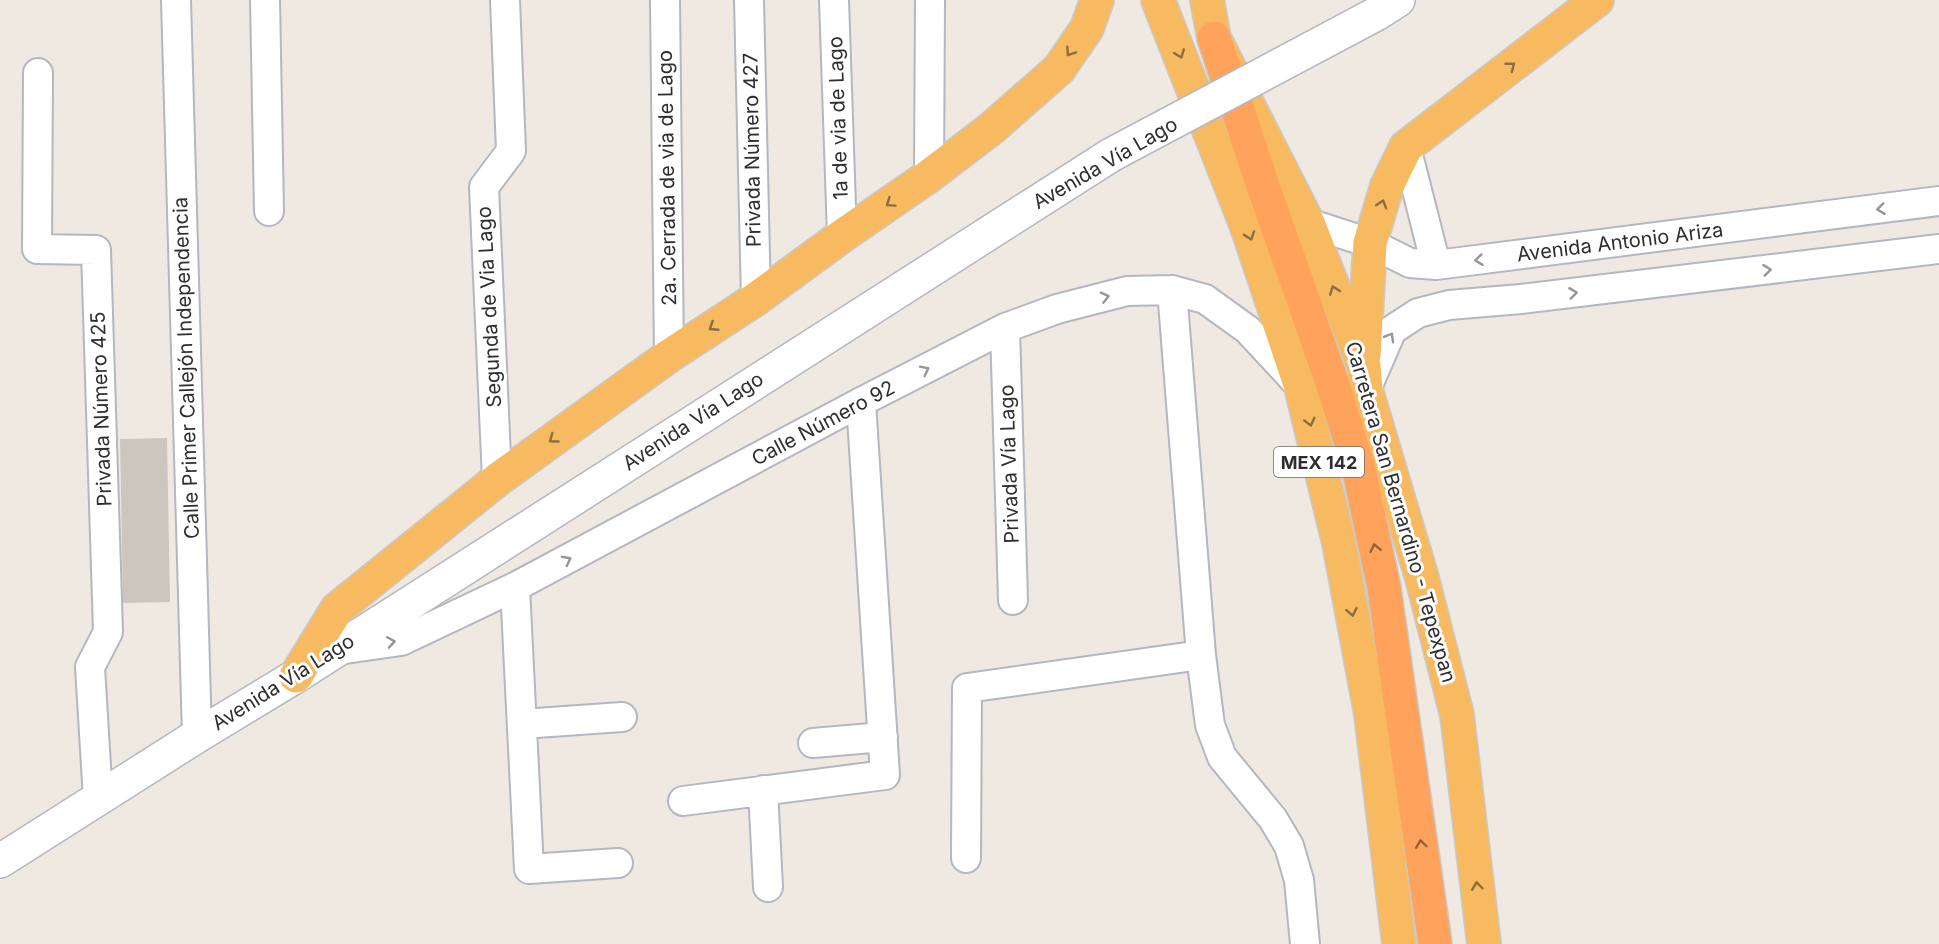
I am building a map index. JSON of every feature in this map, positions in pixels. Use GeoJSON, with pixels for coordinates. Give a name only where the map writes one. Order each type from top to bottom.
{"type":"FeatureCollection","features":[{"type":"Feature","properties":{"kind":"highway"},"geometry":{"type":"LineString","coordinates":[[296,676],[337,609],[497,480],[669,356],[756,299],[929,176],[992,128],[1059,69],[1087,28],[1097,0]]}},
{"type":"Feature","properties":{"kind":"highway","name":"MEX 142"},"geometry":{"type":"LineString","coordinates":[[1158,0],[1247,227],[1316,385],[1339,543],[1371,714],[1399,944]]}},
{"type":"Feature","properties":{"kind":"highway","name":"Carretera San Bernardino - Tepexpan"},"geometry":{"type":"LineString","coordinates":[[1207,0],[1214,38],[1308,223],[1365,378],[1422,578],[1457,715],[1484,944]]}},
{"type":"Feature","properties":{"kind":"highway"},"geometry":{"type":"LineString","coordinates":[[1365,378],[1370,243],[1388,186],[1406,147],[1597,0]]}},
{"type":"Feature","properties":{"kind":"highway"},"geometry":{"type":"LineString","coordinates":[[1214,38],[1263,186],[1316,385],[1358,466],[1384,588],[1435,944]]}},
{"type":"Feature","properties":{"kind":"main road","name":"Avenida Vía Lago"},"geometry":{"type":"LineString","coordinates":[[0,861],[196,736],[296,676],[1111,155],[1387,7]]}},
{"type":"Feature","properties":{"kind":"street","name":"Calle Primer Callejón Independencia"},"geometry":{"type":"LineString","coordinates":[[176,0],[196,736]]}},
{"type":"Feature","properties":{"kind":"street"},"geometry":{"type":"LineString","coordinates":[[265,0],[269,212]]}},
{"type":"Feature","properties":{"kind":"street","name":"Segunda de Via Lago"},"geometry":{"type":"LineString","coordinates":[[497,480],[484,187],[511,151],[505,0]]}},
{"type":"Feature","properties":{"kind":"street","name":"2a. Cerrada de via de Lago"},"geometry":{"type":"LineString","coordinates":[[665,0],[669,356]]}},
{"type":"Feature","properties":{"kind":"street","name":"Privada Número 427"},"geometry":{"type":"LineString","coordinates":[[749,0],[756,299]]}},
{"type":"Feature","properties":{"kind":"street","name":"1a de via de Lago"},"geometry":{"type":"LineString","coordinates":[[834,0],[842,236]]}},
{"type":"Feature","properties":{"kind":"street"},"geometry":{"type":"LineString","coordinates":[[929,176],[930,0]]}},
{"type":"Feature","properties":{"kind":"street","name":"Privada Número 425"},"geometry":{"type":"LineString","coordinates":[[38,73],[37,249],[96,250],[108,632],[90,667],[98,799]]}},
{"type":"Feature","properties":{"kind":"street"},"geometry":{"type":"LineString","coordinates":[[1406,147],[1436,266]]}},
{"type":"Feature","properties":{"kind":"street","name":"Avenida Antonio Ariza"},"geometry":{"type":"LineString","coordinates":[[1308,223],[1370,243],[1410,263],[1436,266],[1939,201]]}},
{"type":"Feature","properties":{"kind":"street"},"geometry":{"type":"LineString","coordinates":[[1365,378],[1392,330],[1418,313],[1449,305],[1521,299],[1939,249]]}},
{"type":"Feature","properties":{"kind":"street"},"geometry":{"type":"LineString","coordinates":[[1172,290],[1202,655],[1210,725],[1222,757],[1273,819],[1290,846],[1299,880],[1305,944]]}},
{"type":"Feature","properties":{"kind":"street","name":"Calle Número 92"},"geometry":{"type":"LineString","coordinates":[[333,651],[401,641],[515,587],[861,402],[1005,328],[1057,309],[1127,291],[1172,290],[1205,299],[1248,330],[1316,385]]}},
{"type":"Feature","properties":{"kind":"street","name":"Privada Vía Lago"},"geometry":{"type":"LineString","coordinates":[[1005,328],[1013,600]]}},
{"type":"Feature","properties":{"kind":"street"},"geometry":{"type":"LineString","coordinates":[[683,801],[885,775],[861,402]]}},
{"type":"Feature","properties":{"kind":"street"},"geometry":{"type":"LineString","coordinates":[[515,587],[529,869],[618,863]]}},
{"type":"Feature","properties":{"kind":"street"},"geometry":{"type":"LineString","coordinates":[[966,858],[967,688],[1202,655]]}},
{"type":"Feature","properties":{"kind":"street"},"geometry":{"type":"LineString","coordinates":[[522,724],[622,717]]}},
{"type":"Feature","properties":{"kind":"street"},"geometry":{"type":"LineString","coordinates":[[813,743],[883,736]]}},
{"type":"Feature","properties":{"kind":"street"},"geometry":{"type":"LineString","coordinates":[[763,790],[768,887]]}},
{"type":"Feature","properties":{"kind":"building"},"geometry":{"type":"Polygon","coordinates":[[[167,438],[170,602],[123,603],[120,439],[167,438]]]}}]}
